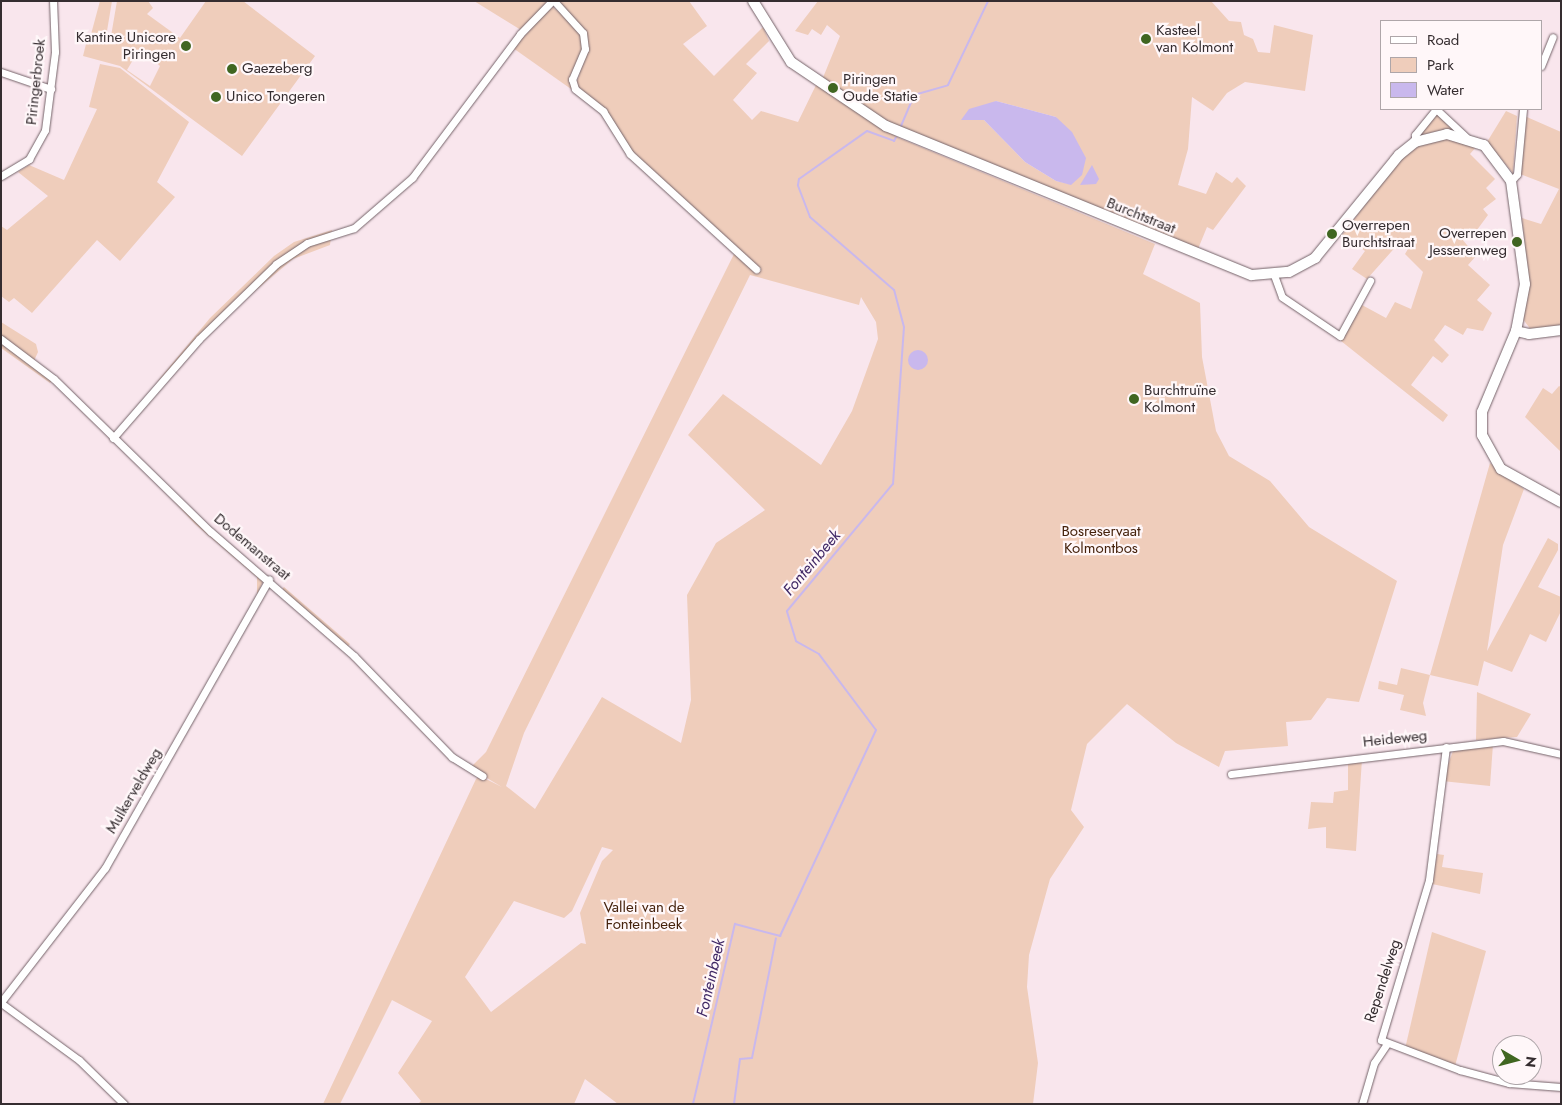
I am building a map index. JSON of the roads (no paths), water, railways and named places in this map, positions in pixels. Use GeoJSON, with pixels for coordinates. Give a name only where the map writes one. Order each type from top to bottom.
{"type":"FeatureCollection","features":[{"type":"Feature","properties":{"kind":"street","name":"Piringerbroek"},"geometry":{"type":"LineString","coordinates":[[1,176],[29,159],[38,147],[51,89],[53,1]]}},
{"type":"Feature","properties":{"kind":"street"},"geometry":{"type":"LineString","coordinates":[[113,438],[199,339],[276,264],[307,243],[354,228],[412,178],[520,34],[553,1],[583,33],[585,49],[572,79],[575,89],[603,112],[630,154],[756,269]]}},
{"type":"Feature","properties":{"kind":"street","name":"Burchtstraat"},"geometry":{"type":"LineString","coordinates":[[753,1],[781,51],[823,86],[886,126],[934,148],[1237,271],[1274,275],[1298,269],[1318,255],[1399,155],[1414,142],[1440,134],[1466,137],[1496,156],[1511,181],[1525,284],[1516,331],[1482,412],[1482,435],[1501,470],[1561,502]]}},
{"type":"Feature","properties":{"kind":"street"},"geometry":{"type":"LineString","coordinates":[[1542,64],[1553,37]]}},
{"type":"Feature","properties":{"kind":"street"},"geometry":{"type":"LineString","coordinates":[[1,72],[51,89]]}},
{"type":"Feature","properties":{"kind":"street","name":"Burchtstraat"},"geometry":{"type":"LineString","coordinates":[[1414,142],[1415,135],[1435,110]]}},
{"type":"Feature","properties":{"kind":"street","name":"Burchtstraat"},"geometry":{"type":"LineString","coordinates":[[1437,110],[1465,130],[1466,137]]}},
{"type":"Feature","properties":{"kind":"street","name":"Burchtstraat"},"geometry":{"type":"LineString","coordinates":[[1511,181],[1517,174],[1523,110]]}},
{"type":"Feature","properties":{"kind":"street"},"geometry":{"type":"LineString","coordinates":[[1274,275],[1282,297],[1340,336],[1370,281]]}},
{"type":"Feature","properties":{"kind":"street"},"geometry":{"type":"LineString","coordinates":[[1516,331],[1529,334],[1561,330]]}},
{"type":"Feature","properties":{"kind":"street","name":"Dodemanstraat"},"geometry":{"type":"LineString","coordinates":[[1,339],[54,379],[211,532],[269,579],[354,656],[452,757],[483,776]]}},
{"type":"Feature","properties":{"kind":"street","name":"Mulkerveldweg"},"geometry":{"type":"LineString","coordinates":[[1,1003],[105,868],[269,579]]}},
{"type":"Feature","properties":{"kind":"street","name":"Heideweg"},"geometry":{"type":"LineString","coordinates":[[1231,774],[1503,741],[1561,754]]}},
{"type":"Feature","properties":{"kind":"street","name":"Rependelweg"},"geometry":{"type":"LineString","coordinates":[[1446,747],[1438,785],[1433,863],[1380,1034],[1386,1045],[1509,1083],[1561,1087]]}},
{"type":"Feature","properties":{"kind":"street"},"geometry":{"type":"LineString","coordinates":[[1,1003],[80,1060],[124,1104]]}},
{"type":"Feature","properties":{"kind":"street"},"geometry":{"type":"LineString","coordinates":[[1362,1104],[1374,1063],[1386,1045]]}},
{"type":"Feature","properties":{"kind":"water"},"geometry":{"type":"Polygon","coordinates":[[[996,101],[1056,117],[1072,132],[1086,158],[1082,175],[1071,185],[1056,181],[1025,162],[984,120],[961,120],[969,109],[996,101]]]}},
{"type":"Feature","properties":{"kind":"water"},"geometry":{"type":"Polygon","coordinates":[[[1092,165],[1099,179],[1096,184],[1080,185],[1092,165]]]}},
{"type":"Feature","properties":{"kind":"water"},"geometry":{"type":"Polygon","coordinates":[[[914,350],[922,350],[928,356],[928,364],[922,370],[914,370],[908,364],[908,356],[914,350]]]}},
{"type":"Feature","properties":{"kind":"waterway","name":"Fonteinbeek"},"geometry":{"type":"LineString","coordinates":[[901,126],[914,95],[948,85],[988,1]]}},
{"type":"Feature","properties":{"kind":"waterway","name":"Fonteinbeek"},"geometry":{"type":"LineString","coordinates":[[693,1104],[735,924],[780,936],[876,730],[819,654],[796,641],[787,611],[893,484],[904,327],[894,290],[810,217],[798,185],[799,179],[867,131],[894,141],[896,137]]}},
{"type":"Feature","properties":{"kind":"waterway"},"geometry":{"type":"LineString","coordinates":[[734,1104],[740,1059],[752,1058],[776,938]]}},
{"type":"Feature","properties":{"kind":"place","name":"Kasteel van Kolmont"},"geometry":{"type":"Point","coordinates":[1146,39]}},
{"type":"Feature","properties":{"kind":"place","name":"Kantine Unicore Piringen"},"geometry":{"type":"Point","coordinates":[186,46]}},
{"type":"Feature","properties":{"kind":"place","name":"Gaezeberg"},"geometry":{"type":"Point","coordinates":[232,69]}},
{"type":"Feature","properties":{"kind":"place","name":"Piringen Oude Statie"},"geometry":{"type":"Point","coordinates":[833,88]}},
{"type":"Feature","properties":{"kind":"place","name":"Unico Tongeren"},"geometry":{"type":"Point","coordinates":[216,97]}},
{"type":"Feature","properties":{"kind":"place","name":"Overrepen Burchtstraat"},"geometry":{"type":"Point","coordinates":[1332,234]}},
{"type":"Feature","properties":{"kind":"place","name":"Overrepen Jesserenweg"},"geometry":{"type":"Point","coordinates":[1517,242]}},
{"type":"Feature","properties":{"kind":"place","name":"Burchtruïne Kolmont"},"geometry":{"type":"Point","coordinates":[1134,399]}},
{"type":"Feature","properties":{"kind":"park label","name":"Bosreservaat Kolmontbos"},"geometry":{"type":"Point","coordinates":[1101,540]}},
{"type":"Feature","properties":{"kind":"park label","name":"Vallei van de Fonteinbeek"},"geometry":{"type":"Point","coordinates":[644,916]}}]}
